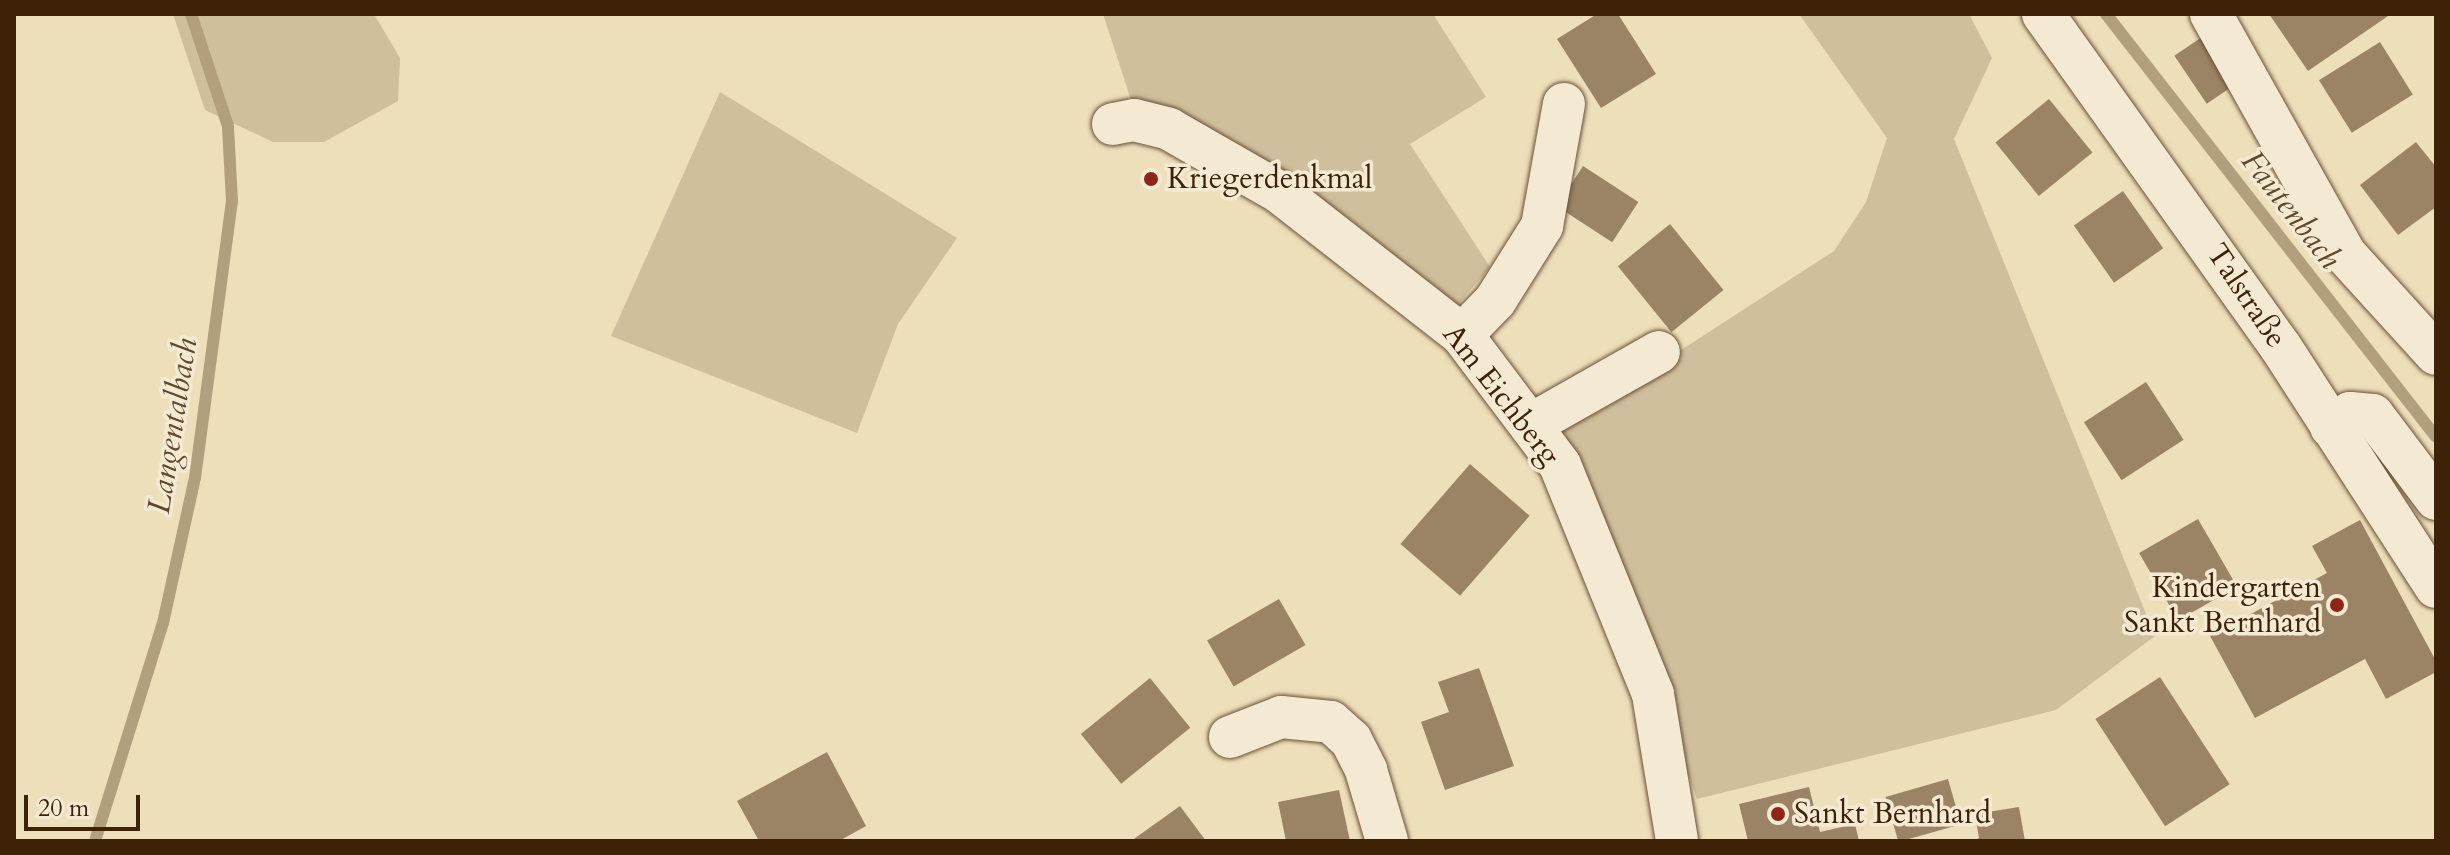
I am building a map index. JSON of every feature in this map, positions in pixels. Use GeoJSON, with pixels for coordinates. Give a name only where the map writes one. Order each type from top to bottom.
{"type":"FeatureCollection","features":[{"type":"Feature","properties":{"kind":"street","name":"Talstraße"},"geometry":{"type":"LineString","coordinates":[[2043,14],[2147,152],[2436,587]]}},
{"type":"Feature","properties":{"kind":"street"},"geometry":{"type":"LineString","coordinates":[[2211,14],[2345,254],[2436,354]]}},
{"type":"Feature","properties":{"kind":"street"},"geometry":{"type":"LineString","coordinates":[[1462,335],[1495,301],[1542,226],[1564,104]]}},
{"type":"Feature","properties":{"kind":"street","name":"Am Eichberg"},"geometry":{"type":"LineString","coordinates":[[1113,124],[1134,120],[1169,129],[1279,192],[1462,335],[1560,465],[1653,694],[1677,841]]}},
{"type":"Feature","properties":{"kind":"street"},"geometry":{"type":"LineString","coordinates":[[1530,425],[1659,352]]}},
{"type":"Feature","properties":{"kind":"street"},"geometry":{"type":"LineString","coordinates":[[2331,427],[2350,413],[2373,415],[2436,499]]}},
{"type":"Feature","properties":{"kind":"street"},"geometry":{"type":"LineString","coordinates":[[1230,737],[1281,717],[1331,722],[1351,740],[1366,770],[1387,841]]}},
{"type":"Feature","properties":{"kind":"shaded area"},"geometry":{"type":"Polygon","coordinates":[[[173,14],[374,14],[400,58],[398,101],[324,142],[273,142],[205,110],[173,14]]]}},
{"type":"Feature","properties":{"kind":"shaded area"},"geometry":{"type":"Polygon","coordinates":[[[1103,14],[1433,14],[1486,97],[1410,144],[1490,267],[1449,315],[1133,106],[1103,14]]]}},
{"type":"Feature","properties":{"kind":"shaded area"},"geometry":{"type":"Polygon","coordinates":[[[1799,14],[1969,14],[1992,58],[1954,139],[2155,636],[2056,710],[1697,799],[1562,427],[1834,251],[1866,202],[1887,138],[1799,14]]]}},
{"type":"Feature","properties":{"kind":"shaded area"},"geometry":{"type":"Polygon","coordinates":[[[720,92],[957,238],[898,324],[857,433],[611,336],[720,92]]]}},
{"type":"Feature","properties":{"kind":"building"},"geometry":{"type":"Polygon","coordinates":[[[1597,14],[1618,14],[1656,74],[1601,108],[1557,39],[1597,14]]]}},
{"type":"Feature","properties":{"kind":"building"},"geometry":{"type":"Polygon","coordinates":[[[2269,14],[2391,14],[2308,71],[2269,14]]]}},
{"type":"Feature","properties":{"kind":"building"},"geometry":{"type":"Polygon","coordinates":[[[2205,35],[2237,83],[2207,104],[2174,56],[2205,35]]]}},
{"type":"Feature","properties":{"kind":"building"},"geometry":{"type":"Polygon","coordinates":[[[2380,42],[2413,95],[2352,133],[2319,80],[2380,42]]]}},
{"type":"Feature","properties":{"kind":"building"},"geometry":{"type":"Polygon","coordinates":[[[2049,99],[2092,153],[2039,196],[1995,142],[2049,99]]]}},
{"type":"Feature","properties":{"kind":"building"},"geometry":{"type":"Polygon","coordinates":[[[2416,142],[2436,167],[2436,207],[2398,235],[2360,185],[2416,142]]]}},
{"type":"Feature","properties":{"kind":"building"},"geometry":{"type":"Polygon","coordinates":[[[1583,166],[1638,202],[1612,242],[1557,206],[1583,166]]]}},
{"type":"Feature","properties":{"kind":"building"},"geometry":{"type":"Polygon","coordinates":[[[2123,191],[2163,248],[2114,283],[2074,225],[2123,191]]]}},
{"type":"Feature","properties":{"kind":"building"},"geometry":{"type":"Polygon","coordinates":[[[1670,224],[1723,290],[1671,332],[1618,266],[1670,224]]]}},
{"type":"Feature","properties":{"kind":"building"},"geometry":{"type":"Polygon","coordinates":[[[2146,382],[2184,440],[2122,480],[2084,422],[2146,382]]]}},
{"type":"Feature","properties":{"kind":"building"},"geometry":{"type":"Polygon","coordinates":[[[1470,464],[1530,516],[1460,596],[1400,544],[1470,464]]]}},
{"type":"Feature","properties":{"kind":"building"},"geometry":{"type":"Polygon","coordinates":[[[2198,519],[2237,587],[2178,621],[2139,553],[2198,519]]]}},
{"type":"Feature","properties":{"kind":"building","name":"Kindergarten Sankt Bernhard"},"geometry":{"type":"Polygon","coordinates":[[[2360,520],[2436,661],[2436,672],[2386,699],[2365,659],[2255,718],[2210,636],[2327,573],[2312,546],[2360,520]]]}},
{"type":"Feature","properties":{"kind":"building"},"geometry":{"type":"Polygon","coordinates":[[[1279,599],[1306,645],[1234,686],[1207,640],[1279,599]]]}},
{"type":"Feature","properties":{"kind":"building"},"geometry":{"type":"Polygon","coordinates":[[[1479,668],[1514,766],[1445,790],[1421,722],[1449,712],[1438,682],[1479,668]]]}},
{"type":"Feature","properties":{"kind":"building"},"geometry":{"type":"Polygon","coordinates":[[[2160,677],[2230,784],[2165,826],[2095,719],[2160,677]]]}},
{"type":"Feature","properties":{"kind":"building"},"geometry":{"type":"Polygon","coordinates":[[[1150,678],[1190,728],[1121,784],[1081,734],[1150,678]]]}},
{"type":"Feature","properties":{"kind":"building"},"geometry":{"type":"Polygon","coordinates":[[[827,752],[866,826],[839,841],[759,841],[737,801],[827,752]]]}},
{"type":"Feature","properties":{"kind":"building"},"geometry":{"type":"Polygon","coordinates":[[[1948,779],[1961,824],[1898,841],[1886,797],[1948,779]]]}},
{"type":"Feature","properties":{"kind":"building","name":"Sankt Bernhard"},"geometry":{"type":"Polygon","coordinates":[[[1809,787],[1820,832],[1855,824],[1859,841],[1748,841],[1739,804],[1809,787]]]}},
{"type":"Feature","properties":{"kind":"building"},"geometry":{"type":"Polygon","coordinates":[[[1339,790],[1350,841],[1286,841],[1278,802],[1339,790]]]}},
{"type":"Feature","properties":{"kind":"building"},"geometry":{"type":"Polygon","coordinates":[[[1180,806],[1206,841],[1131,841],[1180,806]]]}},
{"type":"Feature","properties":{"kind":"building"},"geometry":{"type":"Polygon","coordinates":[[[2019,807],[2025,841],[1973,841],[1979,838],[1975,814],[2019,807]]]}},
{"type":"Feature","properties":{"kind":"waterway","name":"Langentalbach"},"geometry":{"type":"LineString","coordinates":[[95,841],[163,623],[195,478],[232,201],[228,126],[191,14]]}},
{"type":"Feature","properties":{"kind":"waterway","name":"Fautenbach"},"geometry":{"type":"LineString","coordinates":[[2106,14],[2436,437]]}},
{"type":"Feature","properties":{"kind":"place","name":"Kriegerdenkmal"},"geometry":{"type":"Point","coordinates":[1151,179]}},
{"type":"Feature","properties":{"kind":"place","name":"Kindergarten Sankt Bernhard"},"geometry":{"type":"Point","coordinates":[2337,605]}},
{"type":"Feature","properties":{"kind":"place","name":"Sankt Bernhard"},"geometry":{"type":"Point","coordinates":[1778,814]}}]}
